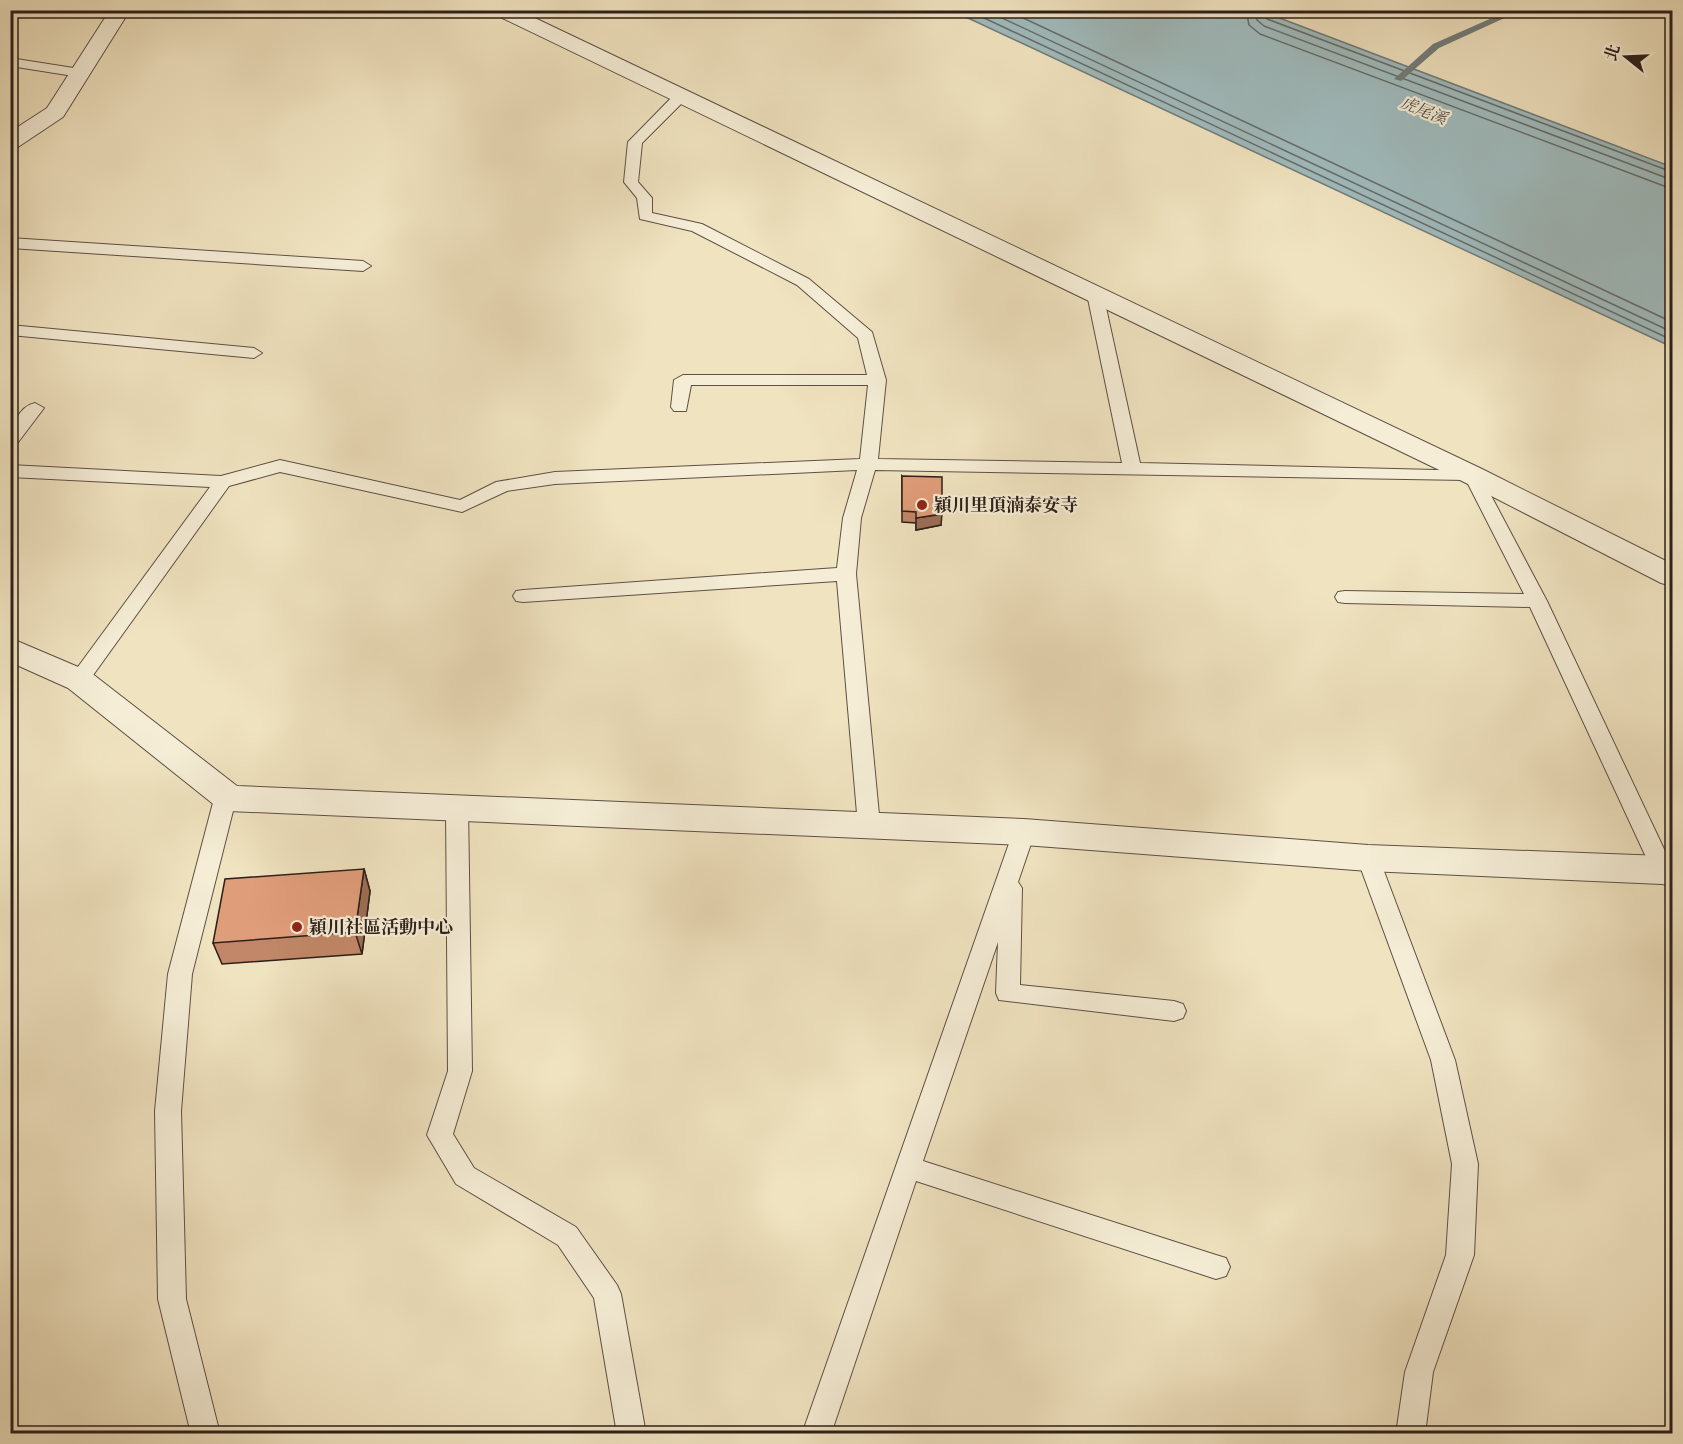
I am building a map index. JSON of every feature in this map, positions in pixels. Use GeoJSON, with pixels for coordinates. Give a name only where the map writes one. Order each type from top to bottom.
{"type":"FeatureCollection","features":[{"type":"Feature","properties":{"kind":"street"},"geometry":{"type":"LineString","coordinates":[[10,142],[55,112],[120,10]]}},
{"type":"Feature","properties":{"kind":"street"},"geometry":{"type":"LineString","coordinates":[[501,10],[1472,476],[1672,576]]}},
{"type":"Feature","properties":{"kind":"street"},"geometry":{"type":"LineString","coordinates":[[10,649],[79,680],[229,798],[1024,832],[1368,858],[1668,872]]}},
{"type":"Feature","properties":{"kind":"lane"},"geometry":{"type":"LineString","coordinates":[[10,62],[80,73]]}},
{"type":"Feature","properties":{"kind":"lane"},"geometry":{"type":"LineString","coordinates":[[681,96],[635,142],[631,182],[644,198],[645,216],[697,227],[803,282],[866,336],[877,380],[867,464],[852,518],[846,574],[869,825]]}},
{"type":"Feature","properties":{"kind":"lane"},"geometry":{"type":"LineString","coordinates":[[10,243],[363,266]]}},
{"type":"Feature","properties":{"kind":"lane"},"geometry":{"type":"LineString","coordinates":[[1095,294],[1132,469]]}},
{"type":"Feature","properties":{"kind":"lane"},"geometry":{"type":"LineString","coordinates":[[10,330],[254,353]]}},
{"type":"Feature","properties":{"kind":"lane"},"geometry":{"type":"LineString","coordinates":[[680,407],[683,380],[877,380]]}},
{"type":"Feature","properties":{"kind":"lane"},"geometry":{"type":"LineString","coordinates":[[10,441],[35,408]]}},
{"type":"Feature","properties":{"kind":"lane"},"geometry":{"type":"LineString","coordinates":[[10,471],[223,482],[243,474],[280,466],[462,506],[502,486],[555,478],[867,464],[1472,476],[1537,601],[1668,872]]}},
{"type":"Feature","properties":{"kind":"lane"},"geometry":{"type":"LineString","coordinates":[[79,680],[223,482]]}},
{"type":"Feature","properties":{"kind":"lane"},"geometry":{"type":"LineString","coordinates":[[522,596],[846,574]]}},
{"type":"Feature","properties":{"kind":"lane"},"geometry":{"type":"LineString","coordinates":[[1345,597],[1537,601]]}},
{"type":"Feature","properties":{"kind":"lane"},"geometry":{"type":"LineString","coordinates":[[206,1434],[172,1299],[168,1111],[180,974],[226,795]]}},
{"type":"Feature","properties":{"kind":"lane"},"geometry":{"type":"LineString","coordinates":[[457,806],[459,1071],[440,1136],[465,1176],[567,1236],[607,1294],[632,1434]]}},
{"type":"Feature","properties":{"kind":"lane"},"geometry":{"type":"LineString","coordinates":[[816,1434],[1024,832]]}},
{"type":"Feature","properties":{"kind":"lane"},"geometry":{"type":"LineString","coordinates":[[1368,858],[1443,1060],[1465,1164],[1460,1255],[1419,1372],[1410,1434]]}},
{"type":"Feature","properties":{"kind":"lane"},"geometry":{"type":"LineString","coordinates":[[1011,868],[1008,993],[1174,1011]]}},
{"type":"Feature","properties":{"kind":"lane"},"geometry":{"type":"LineString","coordinates":[[908,1167],[1216,1267]]}},
{"type":"Feature","properties":{"kind":"water","name":"虎尾溪"},"geometry":{"type":"Polygon","coordinates":[[[953,11],[1261,11],[1672,167],[1672,347],[953,11]]]}},
{"type":"Feature","properties":{"kind":"building","name":"穎川里頂湳泰安寺"},"geometry":{"type":"Polygon","coordinates":[[[902,476],[942,477],[942,514],[916,518],[916,512],[902,511],[902,476]]]}},
{"type":"Feature","properties":{"kind":"building"},"geometry":{"type":"Polygon","coordinates":[[[364,869],[355,932],[213,943],[225,879],[364,869]]]}},
{"type":"Feature","properties":{"kind":"waterway"},"geometry":{"type":"LineString","coordinates":[[1398,79],[1436,46],[1518,10]]}},
{"type":"Feature","properties":{"kind":"place","name":"穎川里頂湳泰安寺"},"geometry":{"type":"Point","coordinates":[922,505]}},
{"type":"Feature","properties":{"kind":"place","name":"穎川社區活動中心"},"geometry":{"type":"Point","coordinates":[297,927]}}]}
